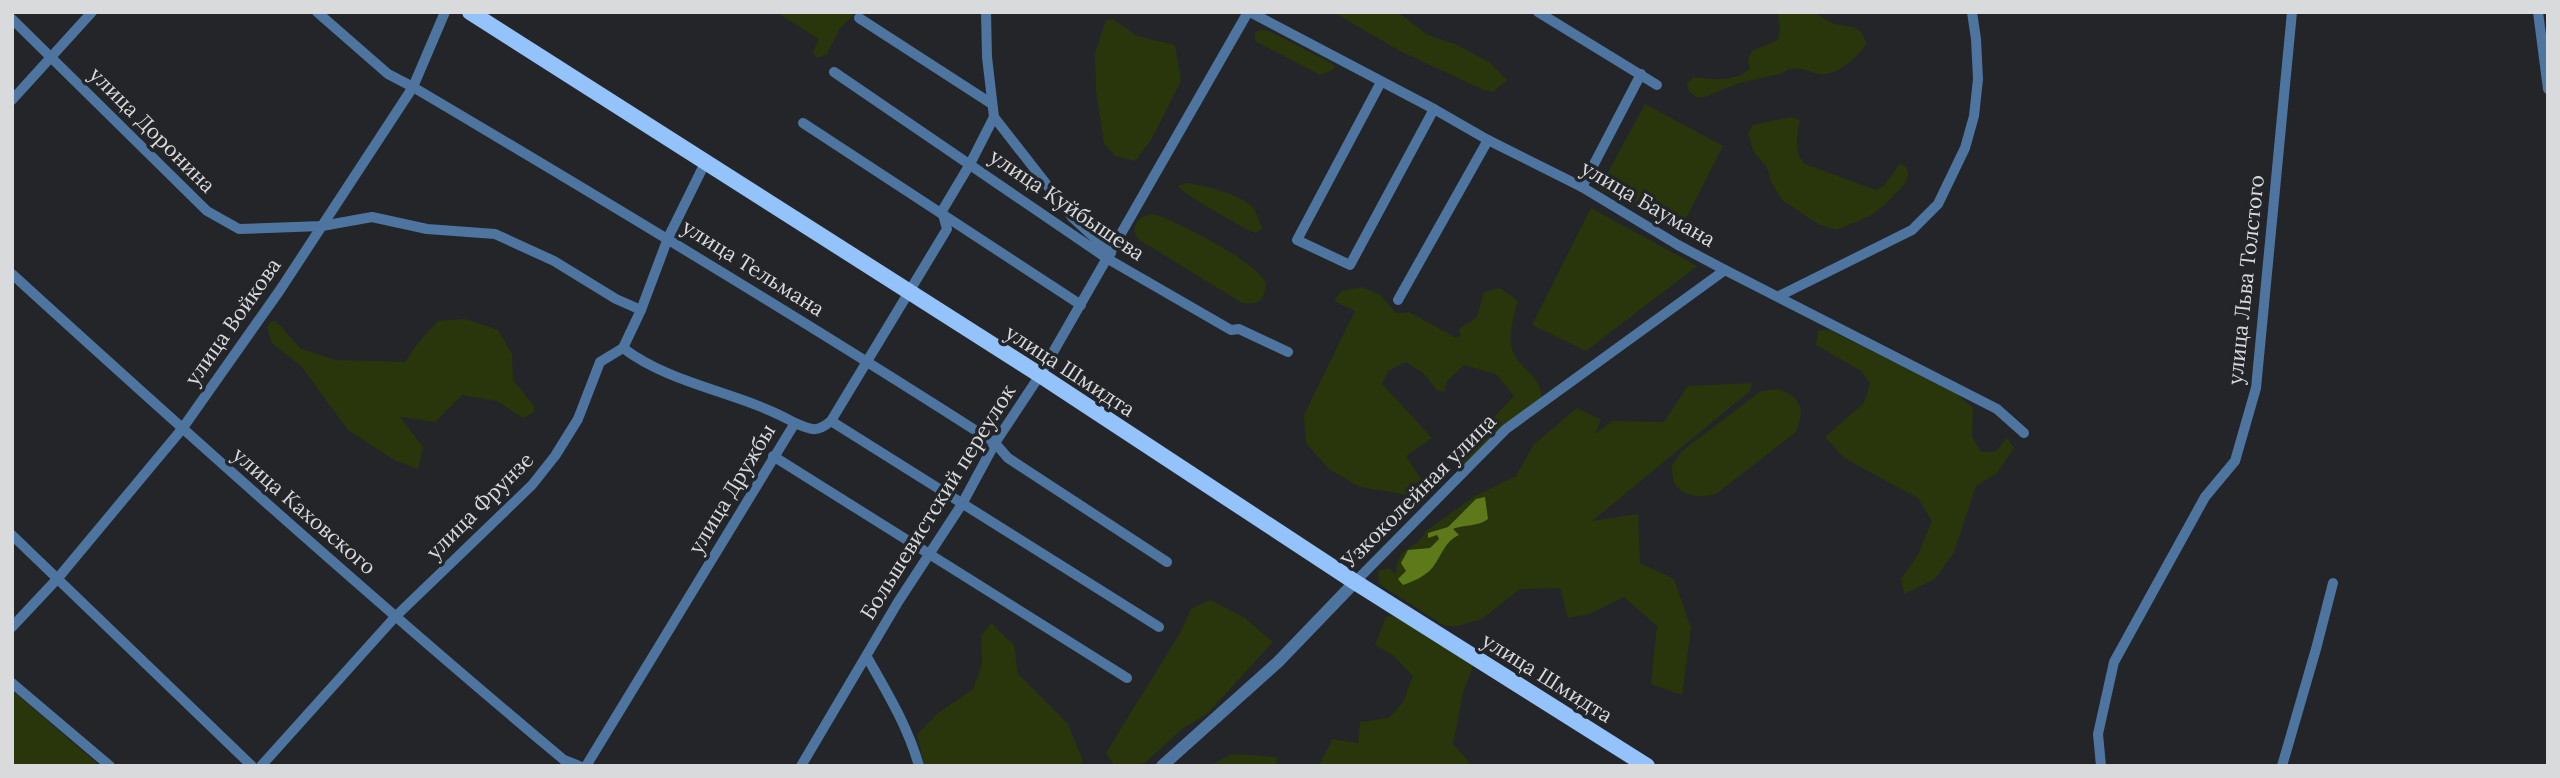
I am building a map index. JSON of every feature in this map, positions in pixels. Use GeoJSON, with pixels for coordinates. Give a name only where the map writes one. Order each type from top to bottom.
{"type":"FeatureCollection","features":[{"type":"Feature","properties":{"kind":"main road","name":"улица Шмидта"},"geometry":{"type":"LineString","coordinates":[[470,12],[1040,375],[1355,582],[1647,766]]}},
{"type":"Feature","properties":{"kind":"street"},"geometry":{"type":"LineString","coordinates":[[12,100],[92,12]]}},
{"type":"Feature","properties":{"kind":"street","name":"улица Тельмана"},"geometry":{"type":"LineString","coordinates":[[317,12],[388,74],[414,87],[866,360],[995,443],[1008,458],[1167,562]]}},
{"type":"Feature","properties":{"kind":"street","name":"улица Войкова"},"geometry":{"type":"LineString","coordinates":[[12,627],[58,578],[182,429],[281,290],[414,87],[445,12]]}},
{"type":"Feature","properties":{"kind":"street"},"geometry":{"type":"LineString","coordinates":[[986,12],[987,57],[994,117],[1072,217],[1109,256]]}},
{"type":"Feature","properties":{"kind":"street","name":"улица Баумана"},"geometry":{"type":"LineString","coordinates":[[1249,12],[1488,140],[1582,187],[1725,270],[1997,409],[2024,433]]}},
{"type":"Feature","properties":{"kind":"street","name":"Большевистский переулок"},"geometry":{"type":"LineString","coordinates":[[801,766],[929,553],[962,504],[995,443],[1040,375],[1249,12]]}},
{"type":"Feature","properties":{"kind":"street"},"geometry":{"type":"LineString","coordinates":[[1538,12],[1657,85]]}},
{"type":"Feature","properties":{"kind":"street"},"geometry":{"type":"LineString","coordinates":[[1779,296],[1912,230],[1938,204],[1965,148],[1974,116],[1978,79],[1972,12]]}},
{"type":"Feature","properties":{"kind":"street","name":"улица Льва Толстого"},"geometry":{"type":"LineString","coordinates":[[2101,766],[2098,734],[2114,662],[2205,497],[2235,460],[2256,388],[2292,12]]}},
{"type":"Feature","properties":{"kind":"street"},"geometry":{"type":"LineString","coordinates":[[2538,12],[2548,89]]}},
{"type":"Feature","properties":{"kind":"street"},"geometry":{"type":"LineString","coordinates":[[859,18],[992,104]]}},
{"type":"Feature","properties":{"kind":"street","name":"улица Доронина"},"geometry":{"type":"LineString","coordinates":[[12,19],[207,211],[239,229],[322,226],[372,218],[427,229],[495,234],[554,261],[616,299],[641,310]]}},
{"type":"Feature","properties":{"kind":"street","name":"улица Куйбышева"},"geometry":{"type":"LineString","coordinates":[[834,72],[1109,256],[1231,330],[1238,329],[1288,352]]}},
{"type":"Feature","properties":{"kind":"street"},"geometry":{"type":"LineString","coordinates":[[1582,187],[1641,74]]}},
{"type":"Feature","properties":{"kind":"street"},"geometry":{"type":"LineString","coordinates":[[1381,82],[1297,240],[1350,265],[1434,109]]}},
{"type":"Feature","properties":{"kind":"street"},"geometry":{"type":"LineString","coordinates":[[994,117],[942,211],[947,229],[831,421],[1159,627]]}},
{"type":"Feature","properties":{"kind":"street"},"geometry":{"type":"LineString","coordinates":[[803,123],[1080,305]]}},
{"type":"Feature","properties":{"kind":"street"},"geometry":{"type":"LineString","coordinates":[[1398,300],[1488,140]]}},
{"type":"Feature","properties":{"kind":"street","name":"улица Фрунзе"},"geometry":{"type":"LineString","coordinates":[[261,766],[395,617],[532,485],[555,456],[578,419],[600,362],[624,348],[668,239],[705,163]]}},
{"type":"Feature","properties":{"kind":"street","name":"Узкоколейная улица"},"geometry":{"type":"LineString","coordinates":[[1162,766],[1278,662],[1506,429],[1725,270]]}},
{"type":"Feature","properties":{"kind":"street","name":"улица Каховского"},"geometry":{"type":"LineString","coordinates":[[12,274],[395,617],[565,760],[579,766]]}},
{"type":"Feature","properties":{"kind":"street"},"geometry":{"type":"LineString","coordinates":[[624,348],[643,363],[775,411],[795,423]]}},
{"type":"Feature","properties":{"kind":"street","name":"улица Дружбы"},"geometry":{"type":"LineString","coordinates":[[586,766],[795,423],[810,429],[822,429],[831,421]]}},
{"type":"Feature","properties":{"kind":"street"},"geometry":{"type":"LineString","coordinates":[[773,456],[1127,678]]}},
{"type":"Feature","properties":{"kind":"street"},"geometry":{"type":"LineString","coordinates":[[12,535],[252,766]]}},
{"type":"Feature","properties":{"kind":"street"},"geometry":{"type":"LineString","coordinates":[[2282,766],[2333,583]]}},
{"type":"Feature","properties":{"kind":"street"},"geometry":{"type":"LineString","coordinates":[[867,657],[896,707],[914,747],[919,766]]}},
{"type":"Feature","properties":{"kind":"street"},"geometry":{"type":"LineString","coordinates":[[12,683],[110,766]]}},
{"type":"Feature","properties":{"kind":"shaded area"},"geometry":{"type":"Polygon","coordinates":[[[776,12],[857,12],[840,28],[827,54],[817,58],[813,52],[819,39],[776,12]]]}},
{"type":"Feature","properties":{"kind":"shaded area"},"geometry":{"type":"Polygon","coordinates":[[[1333,12],[1397,12],[1428,35],[1455,44],[1489,62],[1507,80],[1493,92],[1484,90],[1400,51],[1333,12]]]}},
{"type":"Feature","properties":{"kind":"shaded area"},"geometry":{"type":"Polygon","coordinates":[[[1778,12],[1813,12],[1834,24],[1853,27],[1861,32],[1867,44],[1849,63],[1832,73],[1820,74],[1794,68],[1739,83],[1705,97],[1696,97],[1689,92],[1687,83],[1694,77],[1731,78],[1750,69],[1748,60],[1752,51],[1778,40],[1778,12]]]}},
{"type":"Feature","properties":{"kind":"shaded area"},"geometry":{"type":"Polygon","coordinates":[[[1113,19],[1137,36],[1175,45],[1181,81],[1151,140],[1135,161],[1115,156],[1104,143],[1096,91],[1095,53],[1106,20],[1113,19]]]}},
{"type":"Feature","properties":{"kind":"shaded area"},"geometry":{"type":"Polygon","coordinates":[[[1269,31],[1331,63],[1335,66],[1333,70],[1320,75],[1255,41],[1255,32],[1269,31]]]}},
{"type":"Feature","properties":{"kind":"shaded area"},"geometry":{"type":"Polygon","coordinates":[[[1645,104],[1723,146],[1679,232],[1599,189],[1645,104]]]}},
{"type":"Feature","properties":{"kind":"shaded area"},"geometry":{"type":"Polygon","coordinates":[[[1791,117],[1800,120],[1797,149],[1805,164],[1876,190],[1884,186],[1900,163],[1907,168],[1908,176],[1904,185],[1870,216],[1836,230],[1818,224],[1782,200],[1766,166],[1753,151],[1748,133],[1753,125],[1791,117]]]}},
{"type":"Feature","properties":{"kind":"shaded area"},"geometry":{"type":"Polygon","coordinates":[[[1187,183],[1213,188],[1242,199],[1254,209],[1263,229],[1255,233],[1214,211],[1178,186],[1187,183]]]}},
{"type":"Feature","properties":{"kind":"shaded area"},"geometry":{"type":"Polygon","coordinates":[[[1591,208],[1697,266],[1586,351],[1532,325],[1591,208]]]}},
{"type":"Feature","properties":{"kind":"shaded area"},"geometry":{"type":"Polygon","coordinates":[[[1154,214],[1197,234],[1247,264],[1266,283],[1260,300],[1242,303],[1138,239],[1134,231],[1137,221],[1154,214]]]}},
{"type":"Feature","properties":{"kind":"shaded area"},"geometry":{"type":"Polygon","coordinates":[[[1362,287],[1380,295],[1396,313],[1409,312],[1456,338],[1461,335],[1458,330],[1477,317],[1484,292],[1500,288],[1518,301],[1511,329],[1512,350],[1541,390],[1542,397],[1464,467],[1451,461],[1457,450],[1514,396],[1496,374],[1464,365],[1447,381],[1444,392],[1437,390],[1423,373],[1406,362],[1388,371],[1382,384],[1432,438],[1406,456],[1421,479],[1408,495],[1360,487],[1329,469],[1306,443],[1304,415],[1355,311],[1334,301],[1341,291],[1362,287]]]}},
{"type":"Feature","properties":{"kind":"shaded area"},"geometry":{"type":"Polygon","coordinates":[[[466,319],[498,330],[512,354],[513,380],[534,406],[534,412],[523,418],[497,401],[462,395],[435,422],[400,417],[423,447],[418,469],[394,460],[348,430],[301,366],[272,343],[267,328],[270,322],[276,321],[300,348],[335,360],[405,362],[438,321],[466,319]]]}},
{"type":"Feature","properties":{"kind":"shaded area"},"geometry":{"type":"Polygon","coordinates":[[[1829,330],[1954,392],[1973,408],[1972,436],[1981,452],[1995,452],[2007,438],[2014,448],[1997,473],[1976,486],[1954,552],[1935,579],[1904,594],[1901,579],[1918,555],[1932,521],[1918,498],[1844,458],[1825,437],[1864,403],[1870,383],[1861,371],[1816,345],[1818,331],[1829,330]]]}},
{"type":"Feature","properties":{"kind":"shaded area"},"geometry":{"type":"Polygon","coordinates":[[[1752,383],[1750,391],[1592,521],[1638,514],[1640,563],[1674,579],[1691,628],[1682,695],[1651,684],[1657,626],[1624,597],[1590,614],[1568,618],[1560,588],[1520,589],[1482,619],[1458,626],[1445,626],[1379,584],[1378,571],[1389,568],[1396,574],[1400,557],[1418,542],[1426,531],[1475,496],[1516,476],[1534,444],[1577,408],[1601,420],[1595,434],[1612,421],[1664,422],[1688,386],[1752,383]],[[1463,511],[1448,527],[1428,533],[1438,535],[1439,539],[1430,548],[1413,550],[1406,571],[1400,578],[1444,548],[1458,535],[1452,529],[1472,524],[1463,511]]]}},
{"type":"Feature","properties":{"kind":"shaded area"},"geometry":{"type":"Polygon","coordinates":[[[1779,389],[1793,396],[1800,406],[1796,432],[1716,494],[1693,496],[1682,491],[1673,480],[1672,465],[1682,451],[1761,391],[1779,389]]]}},
{"type":"Feature","properties":{"kind":"shaded area"},"geometry":{"type":"Polygon","coordinates":[[[1485,497],[1488,519],[1453,529],[1459,535],[1447,545],[1430,570],[1420,578],[1403,585],[1398,579],[1406,571],[1401,563],[1408,550],[1430,548],[1439,539],[1437,535],[1428,538],[1428,533],[1448,527],[1476,499],[1485,497]]]}},
{"type":"Feature","properties":{"kind":"shaded area"},"geometry":{"type":"Polygon","coordinates":[[[1210,600],[1245,618],[1273,642],[1208,713],[1182,729],[1146,762],[1136,766],[1115,766],[1106,753],[1180,633],[1191,609],[1210,600]]]}},
{"type":"Feature","properties":{"kind":"shaded area"},"geometry":{"type":"Polygon","coordinates":[[[1393,616],[1425,633],[1473,666],[1463,693],[1453,744],[1472,766],[1319,766],[1332,739],[1358,743],[1360,722],[1389,718],[1403,702],[1413,676],[1393,655],[1375,645],[1386,617],[1393,616]]]}},
{"type":"Feature","properties":{"kind":"shaded area"},"geometry":{"type":"Polygon","coordinates":[[[991,623],[1014,645],[1018,674],[1068,724],[1083,761],[1079,766],[924,766],[917,734],[937,714],[973,689],[982,664],[981,636],[991,623]]]}},
{"type":"Feature","properties":{"kind":"shaded area"},"geometry":{"type":"Polygon","coordinates":[[[12,690],[100,766],[12,766],[12,690]]]}},
{"type":"Feature","properties":{"kind":"shaded area"},"geometry":{"type":"Polygon","coordinates":[[[1232,754],[1277,757],[1276,766],[1209,766],[1232,754]]]}}]}
